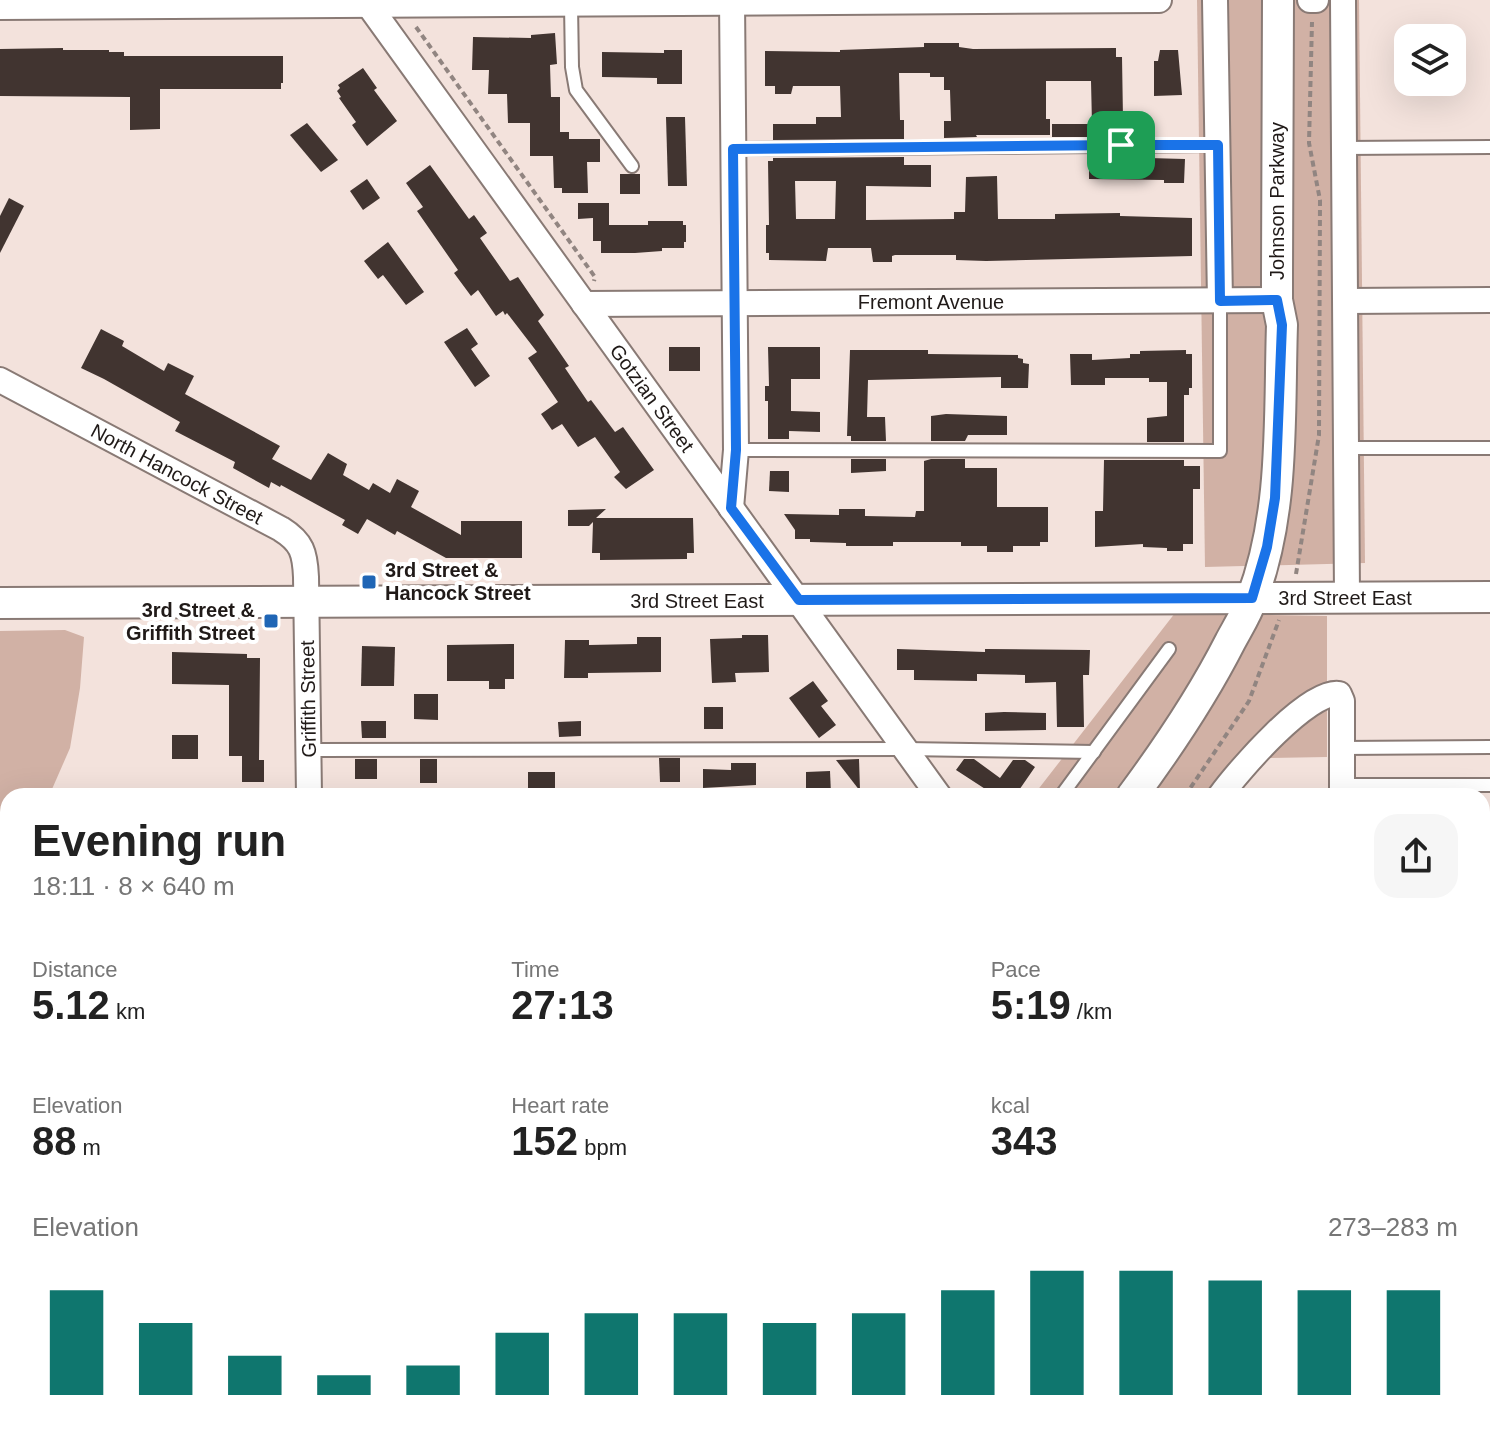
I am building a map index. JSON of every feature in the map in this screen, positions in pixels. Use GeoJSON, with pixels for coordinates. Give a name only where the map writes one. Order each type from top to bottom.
{"type":"FeatureCollection","features":[{"type":"Feature","properties":{"kind":"street"},"geometry":{"type":"LineString","coordinates":[[0,7],[191,3],[571,5],[1159,0]]}},
{"type":"Feature","properties":{"kind":"street"},"geometry":{"type":"LineString","coordinates":[[1215,0],[1220,301]]}},
{"type":"Feature","properties":{"kind":"street","name":"Johnson Parkway"},"geometry":{"type":"LineString","coordinates":[[1138,788],[1181,731],[1206,689],[1252,598],[1267,547],[1275,498],[1282,325],[1277,300],[1278,0]]}},
{"type":"Feature","properties":{"kind":"street"},"geometry":{"type":"LineString","coordinates":[[1343,0],[1347,597]]}},
{"type":"Feature","properties":{"kind":"street"},"geometry":{"type":"LineString","coordinates":[[731,508],[736,450],[732,2]]}},
{"type":"Feature","properties":{"kind":"street","name":"Gotzian Street"},"geometry":{"type":"LineString","coordinates":[[367,3],[589,294],[731,508],[933,788]]}},
{"type":"Feature","properties":{"kind":"street","name":"Fremont Avenue"},"geometry":{"type":"LineString","coordinates":[[589,294],[735,303],[1277,300]]}},
{"type":"Feature","properties":{"kind":"street"},"geometry":{"type":"LineString","coordinates":[[1346,301],[1490,300]]}},
{"type":"Feature","properties":{"kind":"street","name":"North Hancock Street"},"geometry":{"type":"LineString","coordinates":[[0,380],[294,537],[305,552],[307,602]]}},
{"type":"Feature","properties":{"kind":"street","name":"3rd Street East"},"geometry":{"type":"LineString","coordinates":[[0,603],[1490,597]]}},
{"type":"Feature","properties":{"kind":"street","name":"Griffith Street"},"geometry":{"type":"LineString","coordinates":[[307,602],[309,788]]}},
{"type":"Feature","properties":{"kind":"street"},"geometry":{"type":"LineString","coordinates":[[1226,788],[1286,724],[1322,695],[1332,693],[1339,694],[1342,701],[1342,788]]}},
{"type":"Feature","properties":{"kind":"lane"},"geometry":{"type":"LineString","coordinates":[[571,5],[572,67],[576,90],[632,166]]}},
{"type":"Feature","properties":{"kind":"lane"},"geometry":{"type":"LineString","coordinates":[[733,149],[1218,145]]}},
{"type":"Feature","properties":{"kind":"lane"},"geometry":{"type":"LineString","coordinates":[[1343,148],[1490,147]]}},
{"type":"Feature","properties":{"kind":"lane"},"geometry":{"type":"LineString","coordinates":[[736,450],[1220,451],[1220,301]]}},
{"type":"Feature","properties":{"kind":"lane"},"geometry":{"type":"LineString","coordinates":[[1347,448],[1490,448]]}},
{"type":"Feature","properties":{"kind":"lane"},"geometry":{"type":"LineString","coordinates":[[1067,788],[1169,649]]}},
{"type":"Feature","properties":{"kind":"lane"},"geometry":{"type":"LineString","coordinates":[[1341,748],[1490,747]]}},
{"type":"Feature","properties":{"kind":"lane"},"geometry":{"type":"LineString","coordinates":[[308,750],[905,749],[1094,752]]}},
{"type":"Feature","properties":{"kind":"lane"},"geometry":{"type":"LineString","coordinates":[[1401,788],[1490,785]]}},
{"type":"Feature","properties":{"kind":"path"},"geometry":{"type":"LineString","coordinates":[[1294,577],[1319,435],[1320,200],[1309,143],[1313,5]]}},
{"type":"Feature","properties":{"kind":"path"},"geometry":{"type":"LineString","coordinates":[[410,24],[415,26],[595,277],[589,294]]}},
{"type":"Feature","properties":{"kind":"path"},"geometry":{"type":"LineString","coordinates":[[1190,788],[1249,701],[1277,625]]}},
{"type":"Feature","properties":{"kind":"shaded area"},"geometry":{"type":"Polygon","coordinates":[[[1197,0],[1359,0],[1365,563],[1205,567],[1197,0]]]}},
{"type":"Feature","properties":{"kind":"shaded area"},"geometry":{"type":"Polygon","coordinates":[[[1175,613],[1327,616],[1327,757],[1268,758],[1240,788],[1039,788],[1175,613]]]}},
{"type":"Feature","properties":{"kind":"shaded area"},"geometry":{"type":"Polygon","coordinates":[[[65,630],[84,637],[80,688],[70,748],[52,788],[0,788],[0,631],[65,630]]]}},
{"type":"Feature","properties":{"kind":"building"},"geometry":{"type":"Polygon","coordinates":[[[555,33],[557,64],[550,65],[551,97],[560,97],[560,132],[569,132],[569,139],[600,139],[600,162],[587,162],[588,193],[562,193],[562,188],[554,188],[553,156],[530,156],[530,123],[508,123],[507,94],[488,94],[489,70],[472,70],[473,37],[531,38],[531,35],[555,33]]]}},
{"type":"Feature","properties":{"kind":"building"},"geometry":{"type":"Polygon","coordinates":[[[924,43],[959,43],[959,47],[973,49],[1116,48],[1116,57],[1122,57],[1123,119],[1148,120],[1148,137],[1052,137],[1052,124],[1092,124],[1091,81],[1046,81],[1046,119],[1050,119],[1050,135],[944,138],[944,121],[951,121],[950,90],[944,90],[944,77],[930,77],[930,73],[899,73],[900,120],[904,120],[904,139],[773,140],[773,124],[816,124],[816,117],[841,117],[840,86],[793,86],[791,94],[775,94],[775,86],[765,86],[765,51],[840,52],[924,47],[924,43]]]}},
{"type":"Feature","properties":{"kind":"building"},"geometry":{"type":"Polygon","coordinates":[[[0,49],[109,50],[124,52],[124,56],[283,56],[283,83],[281,89],[160,89],[160,129],[130,130],[130,97],[0,96],[0,49]]]}},
{"type":"Feature","properties":{"kind":"building"},"geometry":{"type":"Polygon","coordinates":[[[664,50],[682,50],[682,84],[657,84],[657,78],[602,77],[602,52],[664,53],[664,50]]]}},
{"type":"Feature","properties":{"kind":"building"},"geometry":{"type":"Polygon","coordinates":[[[1160,50],[1178,50],[1182,95],[1154,96],[1154,61],[1158,61],[1160,50]]]}},
{"type":"Feature","properties":{"kind":"building"},"geometry":{"type":"Polygon","coordinates":[[[363,68],[377,88],[374,90],[397,121],[367,146],[352,125],[356,122],[337,91],[340,88],[338,85],[363,68]]]}},
{"type":"Feature","properties":{"kind":"building"},"geometry":{"type":"Polygon","coordinates":[[[666,117],[685,117],[687,186],[668,186],[666,117]]]}},
{"type":"Feature","properties":{"kind":"building"},"geometry":{"type":"Polygon","coordinates":[[[307,123],[338,160],[321,172],[290,135],[307,123]]]}},
{"type":"Feature","properties":{"kind":"building"},"geometry":{"type":"Polygon","coordinates":[[[1089,155],[1148,155],[1148,158],[1185,159],[1184,183],[1089,179],[1089,155]]]}},
{"type":"Feature","properties":{"kind":"building"},"geometry":{"type":"Polygon","coordinates":[[[904,157],[904,165],[931,165],[931,187],[866,186],[866,220],[954,219],[954,212],[965,212],[966,177],[997,176],[998,219],[1055,219],[1055,214],[1120,213],[1120,216],[1192,218],[1192,256],[986,261],[956,260],[956,255],[895,255],[892,262],[873,262],[871,248],[828,248],[826,261],[769,260],[769,253],[766,253],[768,161],[773,161],[773,158],[904,157]],[[795,181],[796,219],[835,219],[836,181],[795,181]]]}},
{"type":"Feature","properties":{"kind":"building"},"geometry":{"type":"Polygon","coordinates":[[[430,165],[469,219],[474,215],[487,233],[480,238],[510,281],[518,277],[544,315],[538,321],[569,366],[565,368],[588,402],[591,400],[615,432],[623,427],[654,470],[626,489],[614,477],[620,472],[595,437],[578,447],[562,424],[552,430],[541,414],[558,402],[528,358],[537,352],[507,313],[505,315],[503,311],[496,316],[478,290],[471,296],[454,273],[458,270],[417,211],[423,207],[406,183],[430,165]]]}},
{"type":"Feature","properties":{"kind":"building"},"geometry":{"type":"Polygon","coordinates":[[[620,174],[640,174],[640,194],[620,194],[620,174]]]}},
{"type":"Feature","properties":{"kind":"building"},"geometry":{"type":"Polygon","coordinates":[[[367,179],[380,198],[363,210],[350,191],[367,179]]]}},
{"type":"Feature","properties":{"kind":"building"},"geometry":{"type":"Polygon","coordinates":[[[9,198],[24,206],[0,253],[0,216],[9,198]]]}},
{"type":"Feature","properties":{"kind":"building"},"geometry":{"type":"Polygon","coordinates":[[[578,203],[609,203],[609,225],[683,221],[686,225],[684,248],[601,253],[601,241],[593,241],[593,218],[578,219],[578,203]]]}},
{"type":"Feature","properties":{"kind":"building"},"geometry":{"type":"Polygon","coordinates":[[[388,242],[424,292],[406,305],[383,275],[378,279],[364,261],[388,242]]]}},
{"type":"Feature","properties":{"kind":"building"},"geometry":{"type":"Polygon","coordinates":[[[467,328],[478,344],[471,349],[490,376],[475,387],[444,342],[467,328]]]}},
{"type":"Feature","properties":{"kind":"building"},"geometry":{"type":"Polygon","coordinates":[[[101,329],[124,341],[122,346],[164,371],[168,363],[194,376],[185,394],[280,446],[272,459],[311,480],[328,453],[347,464],[343,475],[369,490],[373,483],[390,493],[397,479],[419,491],[411,507],[461,535],[461,521],[522,521],[522,558],[446,558],[397,531],[395,535],[367,519],[358,534],[342,525],[345,520],[281,485],[271,482],[269,488],[233,468],[235,462],[175,431],[180,422],[81,368],[101,329]]]}},
{"type":"Feature","properties":{"kind":"building"},"geometry":{"type":"Polygon","coordinates":[[[669,347],[700,347],[700,371],[669,371],[669,347]]]}},
{"type":"Feature","properties":{"kind":"building"},"geometry":{"type":"Polygon","coordinates":[[[768,347],[820,347],[820,379],[791,379],[791,411],[820,412],[820,432],[789,431],[789,439],[768,439],[765,386],[769,386],[768,347]]]}},
{"type":"Feature","properties":{"kind":"building"},"geometry":{"type":"Polygon","coordinates":[[[850,350],[1018,355],[1023,363],[1029,364],[1028,388],[1001,388],[1001,377],[868,380],[867,417],[885,417],[886,441],[851,441],[851,436],[847,436],[850,350]]]}},
{"type":"Feature","properties":{"kind":"building"},"geometry":{"type":"Polygon","coordinates":[[[1186,350],[1186,354],[1192,354],[1192,388],[1189,388],[1189,395],[1184,395],[1184,442],[1147,442],[1147,418],[1167,416],[1167,382],[1149,382],[1149,378],[1105,378],[1105,385],[1071,385],[1070,354],[1092,354],[1092,360],[1130,358],[1130,354],[1140,354],[1140,351],[1186,350]]]}},
{"type":"Feature","properties":{"kind":"building"},"geometry":{"type":"Polygon","coordinates":[[[931,416],[1007,416],[1007,435],[968,435],[965,441],[931,441],[931,416]]]}},
{"type":"Feature","properties":{"kind":"building"},"geometry":{"type":"Polygon","coordinates":[[[851,459],[886,459],[886,471],[851,473],[851,459]]]}},
{"type":"Feature","properties":{"kind":"building"},"geometry":{"type":"Polygon","coordinates":[[[965,459],[965,468],[997,468],[997,507],[1048,507],[1048,542],[1040,542],[1040,546],[1013,546],[1013,552],[987,552],[987,546],[961,546],[961,542],[846,546],[846,543],[795,539],[795,530],[784,514],[839,515],[839,509],[865,509],[865,516],[915,517],[916,511],[924,511],[924,461],[965,459]]]}},
{"type":"Feature","properties":{"kind":"building"},"geometry":{"type":"Polygon","coordinates":[[[1104,460],[1184,460],[1184,466],[1200,466],[1200,489],[1193,489],[1193,544],[1183,544],[1183,551],[1143,547],[1143,544],[1095,547],[1095,511],[1103,511],[1104,460]]]}},
{"type":"Feature","properties":{"kind":"building"},"geometry":{"type":"Polygon","coordinates":[[[770,471],[789,471],[789,492],[769,491],[770,471]]]}},
{"type":"Feature","properties":{"kind":"building"},"geometry":{"type":"Polygon","coordinates":[[[606,509],[596,518],[693,518],[694,553],[687,553],[687,559],[600,560],[600,553],[592,553],[593,522],[589,526],[568,526],[568,510],[606,509]]]}},
{"type":"Feature","properties":{"kind":"building"},"geometry":{"type":"Polygon","coordinates":[[[742,635],[768,635],[769,672],[735,673],[736,682],[712,683],[710,639],[742,638],[742,635]]]}},
{"type":"Feature","properties":{"kind":"building"},"geometry":{"type":"Polygon","coordinates":[[[637,637],[661,637],[661,672],[588,673],[588,678],[564,678],[565,640],[589,640],[589,645],[637,644],[637,637]]]}},
{"type":"Feature","properties":{"kind":"building"},"geometry":{"type":"Polygon","coordinates":[[[514,644],[514,679],[505,679],[505,689],[489,689],[489,681],[447,681],[447,645],[514,644]]]}},
{"type":"Feature","properties":{"kind":"building"},"geometry":{"type":"Polygon","coordinates":[[[362,646],[395,647],[394,686],[361,686],[362,646]]]}},
{"type":"Feature","properties":{"kind":"building"},"geometry":{"type":"Polygon","coordinates":[[[897,649],[985,652],[985,649],[1090,650],[1089,675],[1083,675],[1084,727],[1057,727],[1056,682],[1025,683],[1025,675],[977,674],[977,681],[914,680],[914,670],[897,670],[897,649]]]}},
{"type":"Feature","properties":{"kind":"building"},"geometry":{"type":"Polygon","coordinates":[[[172,652],[247,654],[247,658],[260,658],[259,760],[264,760],[264,782],[242,782],[242,756],[229,756],[229,685],[172,684],[172,652]]]}},
{"type":"Feature","properties":{"kind":"building"},"geometry":{"type":"Polygon","coordinates":[[[813,681],[828,701],[821,706],[836,725],[819,738],[789,698],[813,681]]]}},
{"type":"Feature","properties":{"kind":"building"},"geometry":{"type":"Polygon","coordinates":[[[414,694],[438,694],[438,720],[414,719],[414,694]]]}},
{"type":"Feature","properties":{"kind":"building"},"geometry":{"type":"Polygon","coordinates":[[[704,707],[723,707],[723,729],[704,729],[704,707]]]}},
{"type":"Feature","properties":{"kind":"building"},"geometry":{"type":"Polygon","coordinates":[[[985,713],[1046,713],[1046,730],[985,731],[985,713]]]}},
{"type":"Feature","properties":{"kind":"building"},"geometry":{"type":"Polygon","coordinates":[[[361,721],[386,721],[386,738],[362,738],[361,721]]]}},
{"type":"Feature","properties":{"kind":"building"},"geometry":{"type":"Polygon","coordinates":[[[581,721],[581,736],[559,737],[558,722],[581,721]]]}},
{"type":"Feature","properties":{"kind":"building"},"geometry":{"type":"Polygon","coordinates":[[[172,735],[198,735],[198,759],[172,759],[172,735]]]}},
{"type":"Feature","properties":{"kind":"building"},"geometry":{"type":"Polygon","coordinates":[[[659,758],[680,758],[680,782],[660,782],[659,758]]]}},
{"type":"Feature","properties":{"kind":"building"},"geometry":{"type":"Polygon","coordinates":[[[355,759],[377,759],[377,779],[355,779],[355,759]]]}},
{"type":"Feature","properties":{"kind":"building"},"geometry":{"type":"Polygon","coordinates":[[[420,759],[437,759],[437,783],[420,783],[420,759]]]}},
{"type":"Feature","properties":{"kind":"building"},"geometry":{"type":"Polygon","coordinates":[[[859,759],[860,788],[858,788],[836,760],[859,759]]]}},
{"type":"Feature","properties":{"kind":"building"},"geometry":{"type":"Polygon","coordinates":[[[964,759],[974,759],[1000,778],[1013,760],[1025,760],[1035,767],[1021,788],[984,788],[956,770],[964,759]]]}},
{"type":"Feature","properties":{"kind":"building"},"geometry":{"type":"Polygon","coordinates":[[[731,763],[756,763],[756,785],[703,788],[703,769],[731,770],[731,763]]]}},
{"type":"Feature","properties":{"kind":"building"},"geometry":{"type":"Polygon","coordinates":[[[830,771],[831,788],[806,788],[806,772],[830,771]]]}},
{"type":"Feature","properties":{"kind":"building"},"geometry":{"type":"Polygon","coordinates":[[[528,772],[555,772],[555,788],[528,788],[528,772]]]}},
{"type":"Feature","properties":{"kind":"place","name":"3rd Street & Hancock Street"},"geometry":{"type":"Point","coordinates":[369,582]}},
{"type":"Feature","properties":{"kind":"place","name":"3rd Street & Griffith Street"},"geometry":{"type":"Point","coordinates":[271,621]}},
{"type":"Feature","properties":{"kind":"route"},"geometry":{"type":"LineString","coordinates":[[1121,145],[1218,145],[1220,301],[1277,300],[1282,325],[1275,498],[1267,547],[1252,598],[799,600],[731,508],[736,450],[733,149],[1121,145]]}}]}
